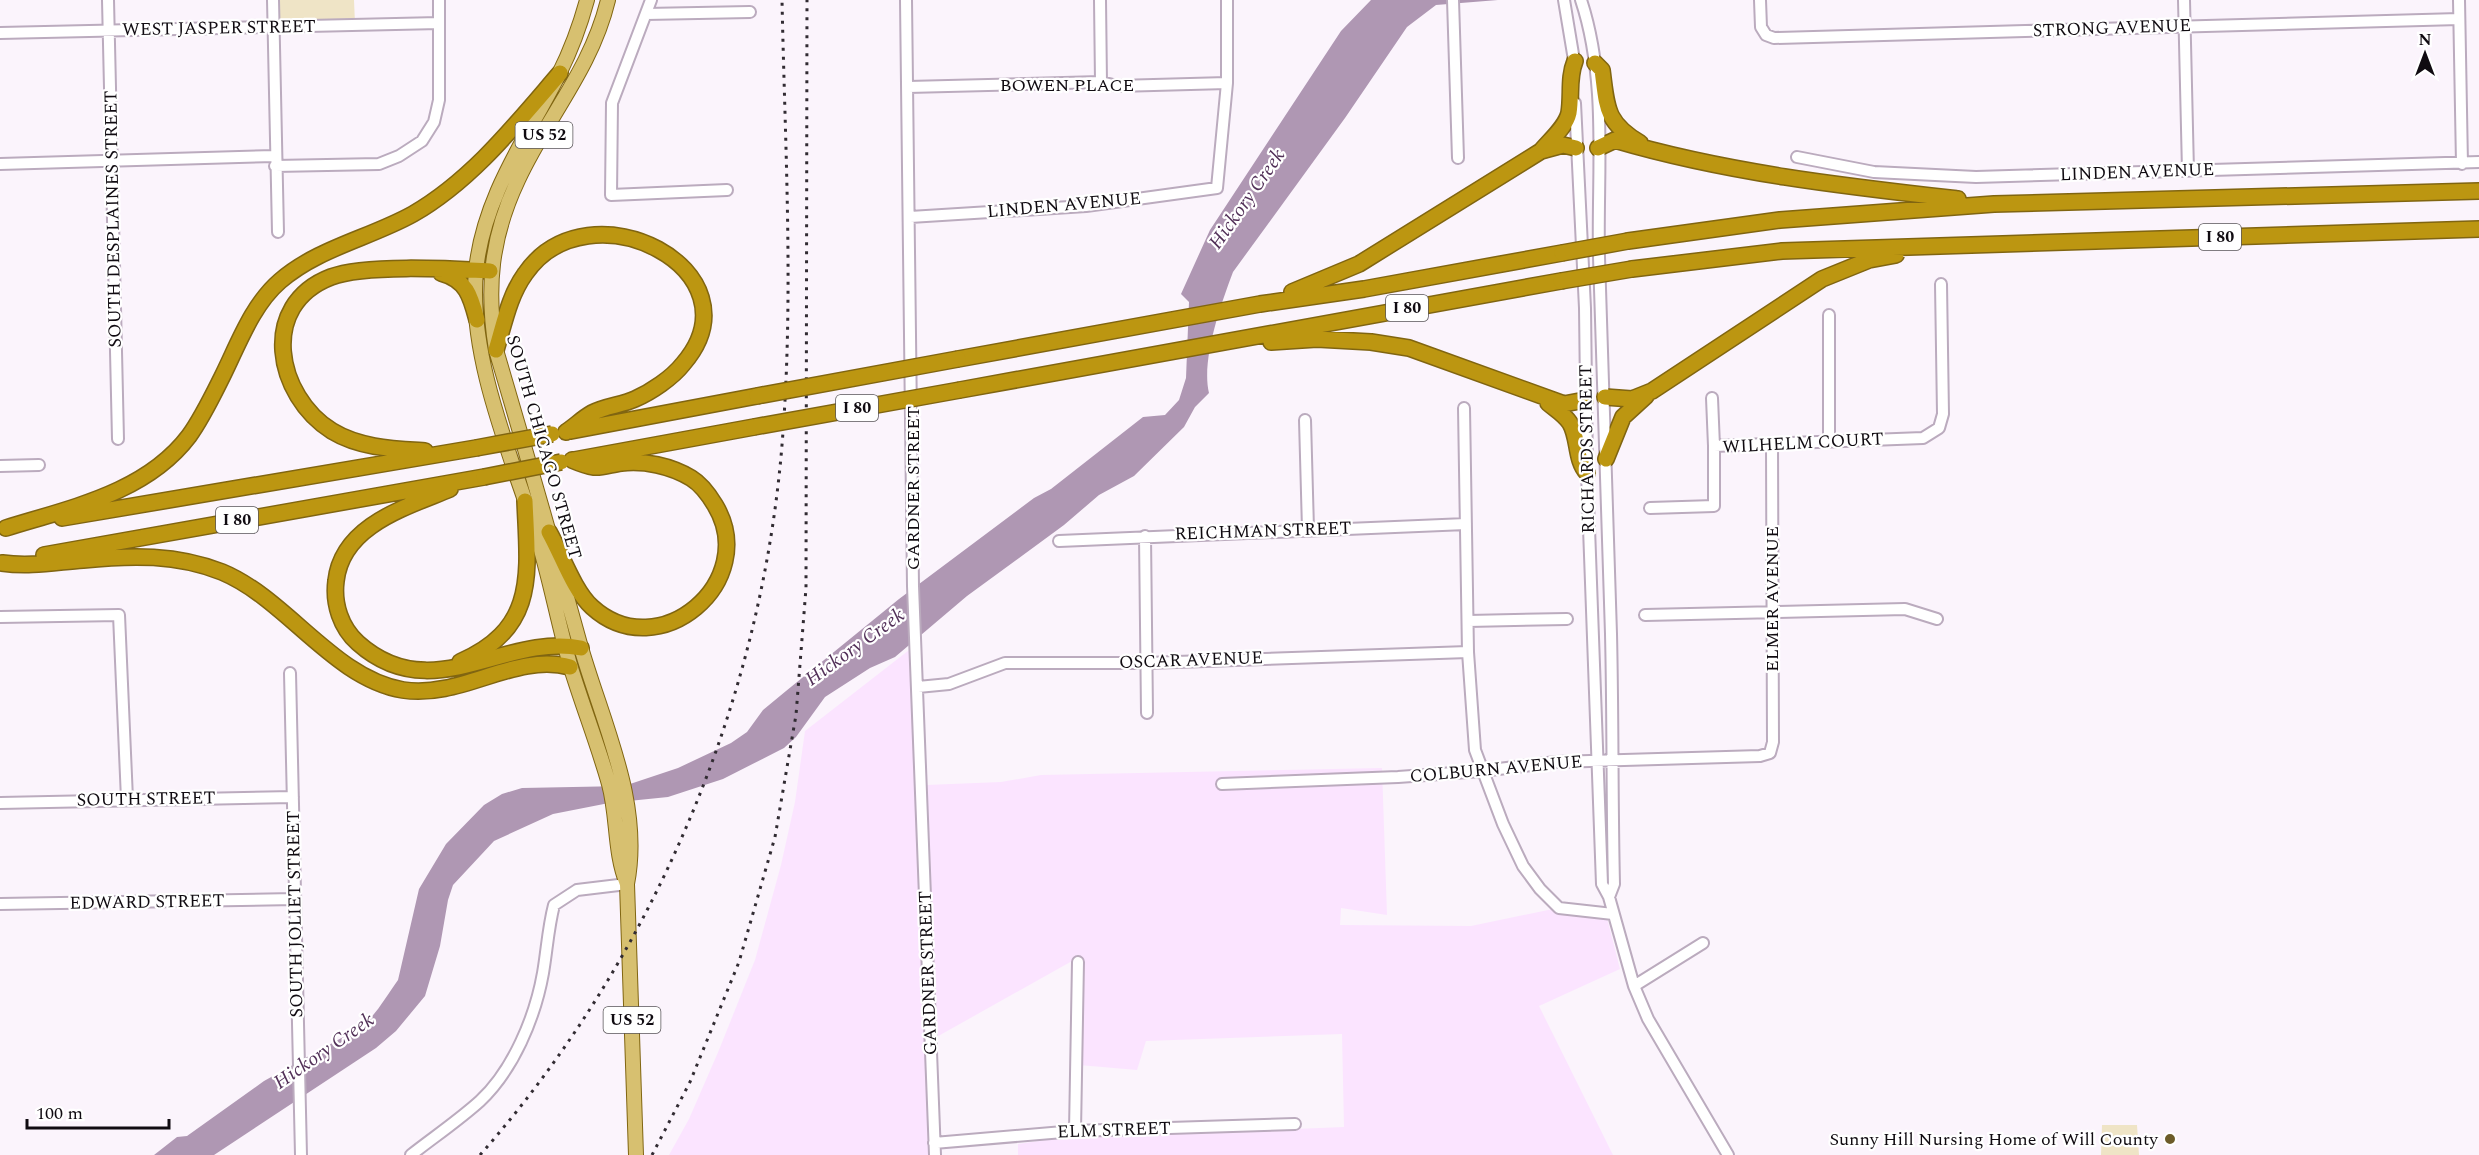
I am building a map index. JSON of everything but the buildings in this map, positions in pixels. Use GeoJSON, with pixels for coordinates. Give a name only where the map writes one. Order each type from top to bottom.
{"type":"FeatureCollection","features":[{"type":"Feature","properties":{"kind":"highway"},"geometry":{"type":"LineString","coordinates":[[1541,151],[1565,123],[1569,114],[1570,74],[1575,61]]}},
{"type":"Feature","properties":{"kind":"highway"},"geometry":{"type":"LineString","coordinates":[[1595,63],[1602,70],[1604,99],[1610,116],[1624,133],[1655,152]]}},
{"type":"Feature","properties":{"kind":"highway"},"geometry":{"type":"LineString","coordinates":[[3,528],[101,498],[160,465],[194,428],[251,320],[278,282],[309,260],[387,227],[438,197],[483,159],[560,73]]}},
{"type":"Feature","properties":{"kind":"highway"},"geometry":{"type":"LineString","coordinates":[[1598,148],[1615,140],[1655,152],[1829,185],[1994,204]]}},
{"type":"Feature","properties":{"kind":"highway"},"geometry":{"type":"LineString","coordinates":[[1260,304],[1323,281],[1359,264],[1541,151],[1563,145],[1576,148]]}},
{"type":"Feature","properties":{"kind":"highway","name":"I 80"},"geometry":{"type":"LineString","coordinates":[[3,528],[449,453],[1260,304],[1364,289],[1628,241],[1780,220],[1994,204],[2479,191]]}},
{"type":"Feature","properties":{"kind":"highway","name":"I 80"},"geometry":{"type":"LineString","coordinates":[[1,563],[1632,269],[1782,251],[2479,229]]}},
{"type":"Feature","properties":{"kind":"highway"},"geometry":{"type":"LineString","coordinates":[[496,350],[511,298],[525,272],[544,254],[567,242],[591,235],[618,235],[641,240],[666,252],[684,268],[697,288],[702,323],[698,341],[683,365],[636,399],[593,412],[559,433]]}},
{"type":"Feature","properties":{"kind":"highway"},"geometry":{"type":"LineString","coordinates":[[1606,459],[1623,417],[1652,391],[1822,279],[1869,260],[1961,245]]}},
{"type":"Feature","properties":{"kind":"highway"},"geometry":{"type":"LineString","coordinates":[[429,270],[449,275],[466,288],[477,320]]}},
{"type":"Feature","properties":{"kind":"highway"},"geometry":{"type":"LineString","coordinates":[[449,453],[387,448],[358,442],[333,432],[313,416],[298,396],[288,374],[282,347],[289,313],[302,295],[320,282],[356,271],[483,271]]}},
{"type":"Feature","properties":{"kind":"highway"},"geometry":{"type":"LineString","coordinates":[[1254,338],[1274,342],[1317,339],[1371,342],[1409,348],[1564,404],[1585,400]]}},
{"type":"Feature","properties":{"kind":"highway"},"geometry":{"type":"LineString","coordinates":[[1605,397],[1632,399],[1652,391]]}},
{"type":"Feature","properties":{"kind":"highway"},"geometry":{"type":"LineString","coordinates":[[1541,397],[1570,423],[1582,468],[1587,473]]}},
{"type":"Feature","properties":{"kind":"highway"},"geometry":{"type":"LineString","coordinates":[[549,532],[565,560],[576,587],[592,608],[615,621],[637,627],[663,625],[683,618],[704,602],[724,566],[727,541],[722,517],[710,495],[692,479],[669,467],[644,463],[595,468],[566,461]]}},
{"type":"Feature","properties":{"kind":"highway"},"geometry":{"type":"LineString","coordinates":[[478,478],[389,514],[365,531],[347,550],[337,570],[334,595],[340,619],[352,637],[372,655],[397,667],[422,671],[472,665],[544,645],[574,646]]}},
{"type":"Feature","properties":{"kind":"highway"},"geometry":{"type":"LineString","coordinates":[[447,668],[473,657],[494,642],[510,624],[524,597],[529,573],[525,501]]}},
{"type":"Feature","properties":{"kind":"highway"},"geometry":{"type":"LineString","coordinates":[[1,563],[26,566],[83,560],[152,557],[205,566],[238,580],[258,593],[352,669],[378,682],[402,689],[444,690],[536,663],[570,667]]}},
{"type":"Feature","properties":{"kind":"main road","name":"SOUTH CHICAGO STREET"},"geometry":{"type":"LineString","coordinates":[[587,0],[577,34],[560,73],[505,172],[487,218],[477,320],[480,353],[525,501],[624,783],[622,828]]}},
{"type":"Feature","properties":{"kind":"main road","name":"SOUTH CHICAGO STREET"},"geometry":{"type":"LineString","coordinates":[[608,0],[596,42],[518,178],[483,271],[496,350],[549,532],[574,646],[570,667],[600,753],[631,865],[627,884],[636,1155]]}},
{"type":"Feature","properties":{"kind":"street","name":"SOUTH DESPLAINES STREET"},"geometry":{"type":"LineString","coordinates":[[108,0],[118,439]]}},
{"type":"Feature","properties":{"kind":"street"},"geometry":{"type":"LineString","coordinates":[[273,0],[278,232]]}},
{"type":"Feature","properties":{"kind":"street"},"geometry":{"type":"LineString","coordinates":[[0,164],[275,161],[379,164],[412,149],[422,141],[434,122],[439,100],[439,0]]}},
{"type":"Feature","properties":{"kind":"street"},"geometry":{"type":"LineString","coordinates":[[651,0],[612,103],[611,195],[727,190]]}},
{"type":"Feature","properties":{"kind":"street","name":"GARDNER STREET"},"geometry":{"type":"LineString","coordinates":[[906,0],[913,586],[935,1155]]}},
{"type":"Feature","properties":{"kind":"street"},"geometry":{"type":"LineString","coordinates":[[1100,0],[1101,82]]}},
{"type":"Feature","properties":{"kind":"street"},"geometry":{"type":"LineString","coordinates":[[1227,0],[1227,83]]}},
{"type":"Feature","properties":{"kind":"street","name":"RICHARDS STREET"},"geometry":{"type":"LineString","coordinates":[[1564,0],[1575,61],[1576,148],[1585,308],[1587,473],[1602,884],[1609,897],[1634,986],[1648,1019],[1728,1155]]}},
{"type":"Feature","properties":{"kind":"street","name":"RICHARDS STREET"},"geometry":{"type":"LineString","coordinates":[[1581,0],[1590,27],[1595,63],[1598,148],[1614,884],[1609,897]]}},
{"type":"Feature","properties":{"kind":"street","name":"STRONG AVENUE"},"geometry":{"type":"LineString","coordinates":[[1760,0],[1761,27],[1766,35],[1774,38],[2459,19]]}},
{"type":"Feature","properties":{"kind":"street"},"geometry":{"type":"LineString","coordinates":[[2184,0],[2188,171]]}},
{"type":"Feature","properties":{"kind":"street"},"geometry":{"type":"LineString","coordinates":[[2459,0],[2462,164]]}},
{"type":"Feature","properties":{"kind":"street"},"geometry":{"type":"LineString","coordinates":[[1453,3],[1458,158]]}},
{"type":"Feature","properties":{"kind":"street"},"geometry":{"type":"LineString","coordinates":[[646,14],[750,12]]}},
{"type":"Feature","properties":{"kind":"street","name":"WEST JASPER STREET"},"geometry":{"type":"LineString","coordinates":[[0,33],[439,23]]}},
{"type":"Feature","properties":{"kind":"street","name":"BOWEN PLACE"},"geometry":{"type":"LineString","coordinates":[[908,87],[1101,82],[1117,86],[1227,83]]}},
{"type":"Feature","properties":{"kind":"street","name":"LINDEN AVENUE"},"geometry":{"type":"LineString","coordinates":[[910,217],[1086,206],[1217,188],[1227,83]]}},
{"type":"Feature","properties":{"kind":"street"},"geometry":{"type":"LineString","coordinates":[[1576,148],[1598,148]]}},
{"type":"Feature","properties":{"kind":"street","name":"LINDEN AVENUE"},"geometry":{"type":"LineString","coordinates":[[1797,157],[1874,171],[1976,177],[2479,162]]}},
{"type":"Feature","properties":{"kind":"street","name":"WILHELM COURT"},"geometry":{"type":"LineString","coordinates":[[1650,508],[1714,506],[1714,446],[1923,438],[1939,428],[1943,414],[1941,284]]}},
{"type":"Feature","properties":{"kind":"street"},"geometry":{"type":"LineString","coordinates":[[1829,315],[1829,440]]}},
{"type":"Feature","properties":{"kind":"street"},"geometry":{"type":"LineString","coordinates":[[1585,400],[1605,397]]}},
{"type":"Feature","properties":{"kind":"street"},"geometry":{"type":"LineString","coordinates":[[1712,398],[1714,446]]}},
{"type":"Feature","properties":{"kind":"street"},"geometry":{"type":"LineString","coordinates":[[1464,408],[1468,652],[1475,750],[1523,866],[1540,889],[1559,908],[1613,914]]}},
{"type":"Feature","properties":{"kind":"street"},"geometry":{"type":"LineString","coordinates":[[1305,420],[1308,529]]}},
{"type":"Feature","properties":{"kind":"street","name":"ELMER AVENUE"},"geometry":{"type":"LineString","coordinates":[[1770,753],[1773,742],[1772,444]]}},
{"type":"Feature","properties":{"kind":"street"},"geometry":{"type":"LineString","coordinates":[[0,466],[39,465]]}},
{"type":"Feature","properties":{"kind":"street","name":"REICHMAN STREET"},"geometry":{"type":"LineString","coordinates":[[1059,541],[1466,524]]}},
{"type":"Feature","properties":{"kind":"street"},"geometry":{"type":"LineString","coordinates":[[1145,536],[1147,713]]}},
{"type":"Feature","properties":{"kind":"street"},"geometry":{"type":"LineString","coordinates":[[1645,615],[1905,609],[1937,619]]}},
{"type":"Feature","properties":{"kind":"street"},"geometry":{"type":"LineString","coordinates":[[0,617],[119,615],[127,800]]}},
{"type":"Feature","properties":{"kind":"street"},"geometry":{"type":"LineString","coordinates":[[1468,621],[1567,619]]}},
{"type":"Feature","properties":{"kind":"street","name":"OSCAR AVENUE"},"geometry":{"type":"LineString","coordinates":[[918,687],[949,684],[1005,663],[1147,663],[1468,652]]}},
{"type":"Feature","properties":{"kind":"street","name":"SOUTH JOLIET STREET"},"geometry":{"type":"LineString","coordinates":[[290,673],[301,1155]]}},
{"type":"Feature","properties":{"kind":"street","name":"COLBURN AVENUE"},"geometry":{"type":"LineString","coordinates":[[1222,784],[1314,782],[1482,771],[1556,762],[1760,756],[1770,753]]}},
{"type":"Feature","properties":{"kind":"street","name":"SOUTH STREET"},"geometry":{"type":"LineString","coordinates":[[0,803],[293,797]]}},
{"type":"Feature","properties":{"kind":"street"},"geometry":{"type":"LineString","coordinates":[[411,1155],[481,1100],[511,1062],[529,1022],[543,975],[548,928],[554,905],[577,890],[627,884]]}},
{"type":"Feature","properties":{"kind":"street","name":"EDWARD STREET"},"geometry":{"type":"LineString","coordinates":[[0,904],[295,899]]}},
{"type":"Feature","properties":{"kind":"street"},"geometry":{"type":"LineString","coordinates":[[1634,986],[1703,943]]}},
{"type":"Feature","properties":{"kind":"street"},"geometry":{"type":"LineString","coordinates":[[1076,1131],[1078,962]]}},
{"type":"Feature","properties":{"kind":"street","name":"ELM STREET"},"geometry":{"type":"LineString","coordinates":[[934,1143],[1076,1131],[1295,1124]]}},
{"type":"Feature","properties":{"kind":"shaded area"},"geometry":{"type":"Polygon","coordinates":[[[274,0],[354,0],[355,24],[274,26],[274,0]]]}},
{"type":"Feature","properties":{"kind":"shaded area"},"geometry":{"type":"Polygon","coordinates":[[[913,647],[929,1155],[669,1155],[689,1119],[755,960],[781,865],[795,802],[805,731],[913,647]]]}},
{"type":"Feature","properties":{"kind":"shaded area"},"geometry":{"type":"Polygon","coordinates":[[[1382,768],[1387,915],[1341,908],[1340,925],[1471,926],[1553,909],[1567,914],[1607,918],[1620,969],[1539,1006],[1613,1155],[1018,1155],[1018,1144],[1052,1139],[1344,1127],[1342,1034],[1146,1041],[1137,1070],[1079,1065],[1081,956],[933,1039],[926,785],[1001,782],[1041,775],[1382,768]]]}},
{"type":"Feature","properties":{"kind":"shaded area"},"geometry":{"type":"Polygon","coordinates":[[[2102,1125],[2137,1125],[2139,1155],[2101,1155],[2102,1125]]]}},
{"type":"Feature","properties":{"kind":"water","name":"Hickory Creek"},"geometry":{"type":"Polygon","coordinates":[[[1371,0],[1498,0],[1436,5],[1407,27],[1345,118],[1233,272],[1210,349],[1207,380],[1209,393],[1195,407],[1184,427],[1134,476],[1099,495],[1064,525],[967,596],[895,657],[870,668],[825,697],[796,737],[784,748],[723,779],[668,797],[609,803],[553,814],[494,841],[453,885],[440,946],[425,996],[396,1031],[376,1048],[214,1155],[154,1155],[177,1137],[187,1136],[264,1081],[363,1026],[368,1021],[398,980],[419,889],[446,844],[484,805],[502,794],[522,788],[624,786],[678,768],[731,743],[747,732],[763,710],[899,599],[1034,498],[1051,489],[1143,417],[1165,415],[1179,400],[1186,378],[1189,302],[1181,294],[1210,230],[1341,31],[1371,0]]]}},
{"type":"Feature","properties":{"kind":"railway"},"geometry":{"type":"LineString","coordinates":[[480,1155],[541,1079],[597,998],[646,913],[688,824],[723,732],[750,638],[770,542],[782,445],[786,389],[788,222],[782,0]]}},
{"type":"Feature","properties":{"kind":"railway"},"geometry":{"type":"LineString","coordinates":[[652,1155],[690,1082],[739,962],[775,837],[796,715],[806,588],[807,0]]}},
{"type":"Feature","properties":{"kind":"place","name":"Sunny Hill Nursing Home of Will County"},"geometry":{"type":"Point","coordinates":[2170,1139]}}]}
